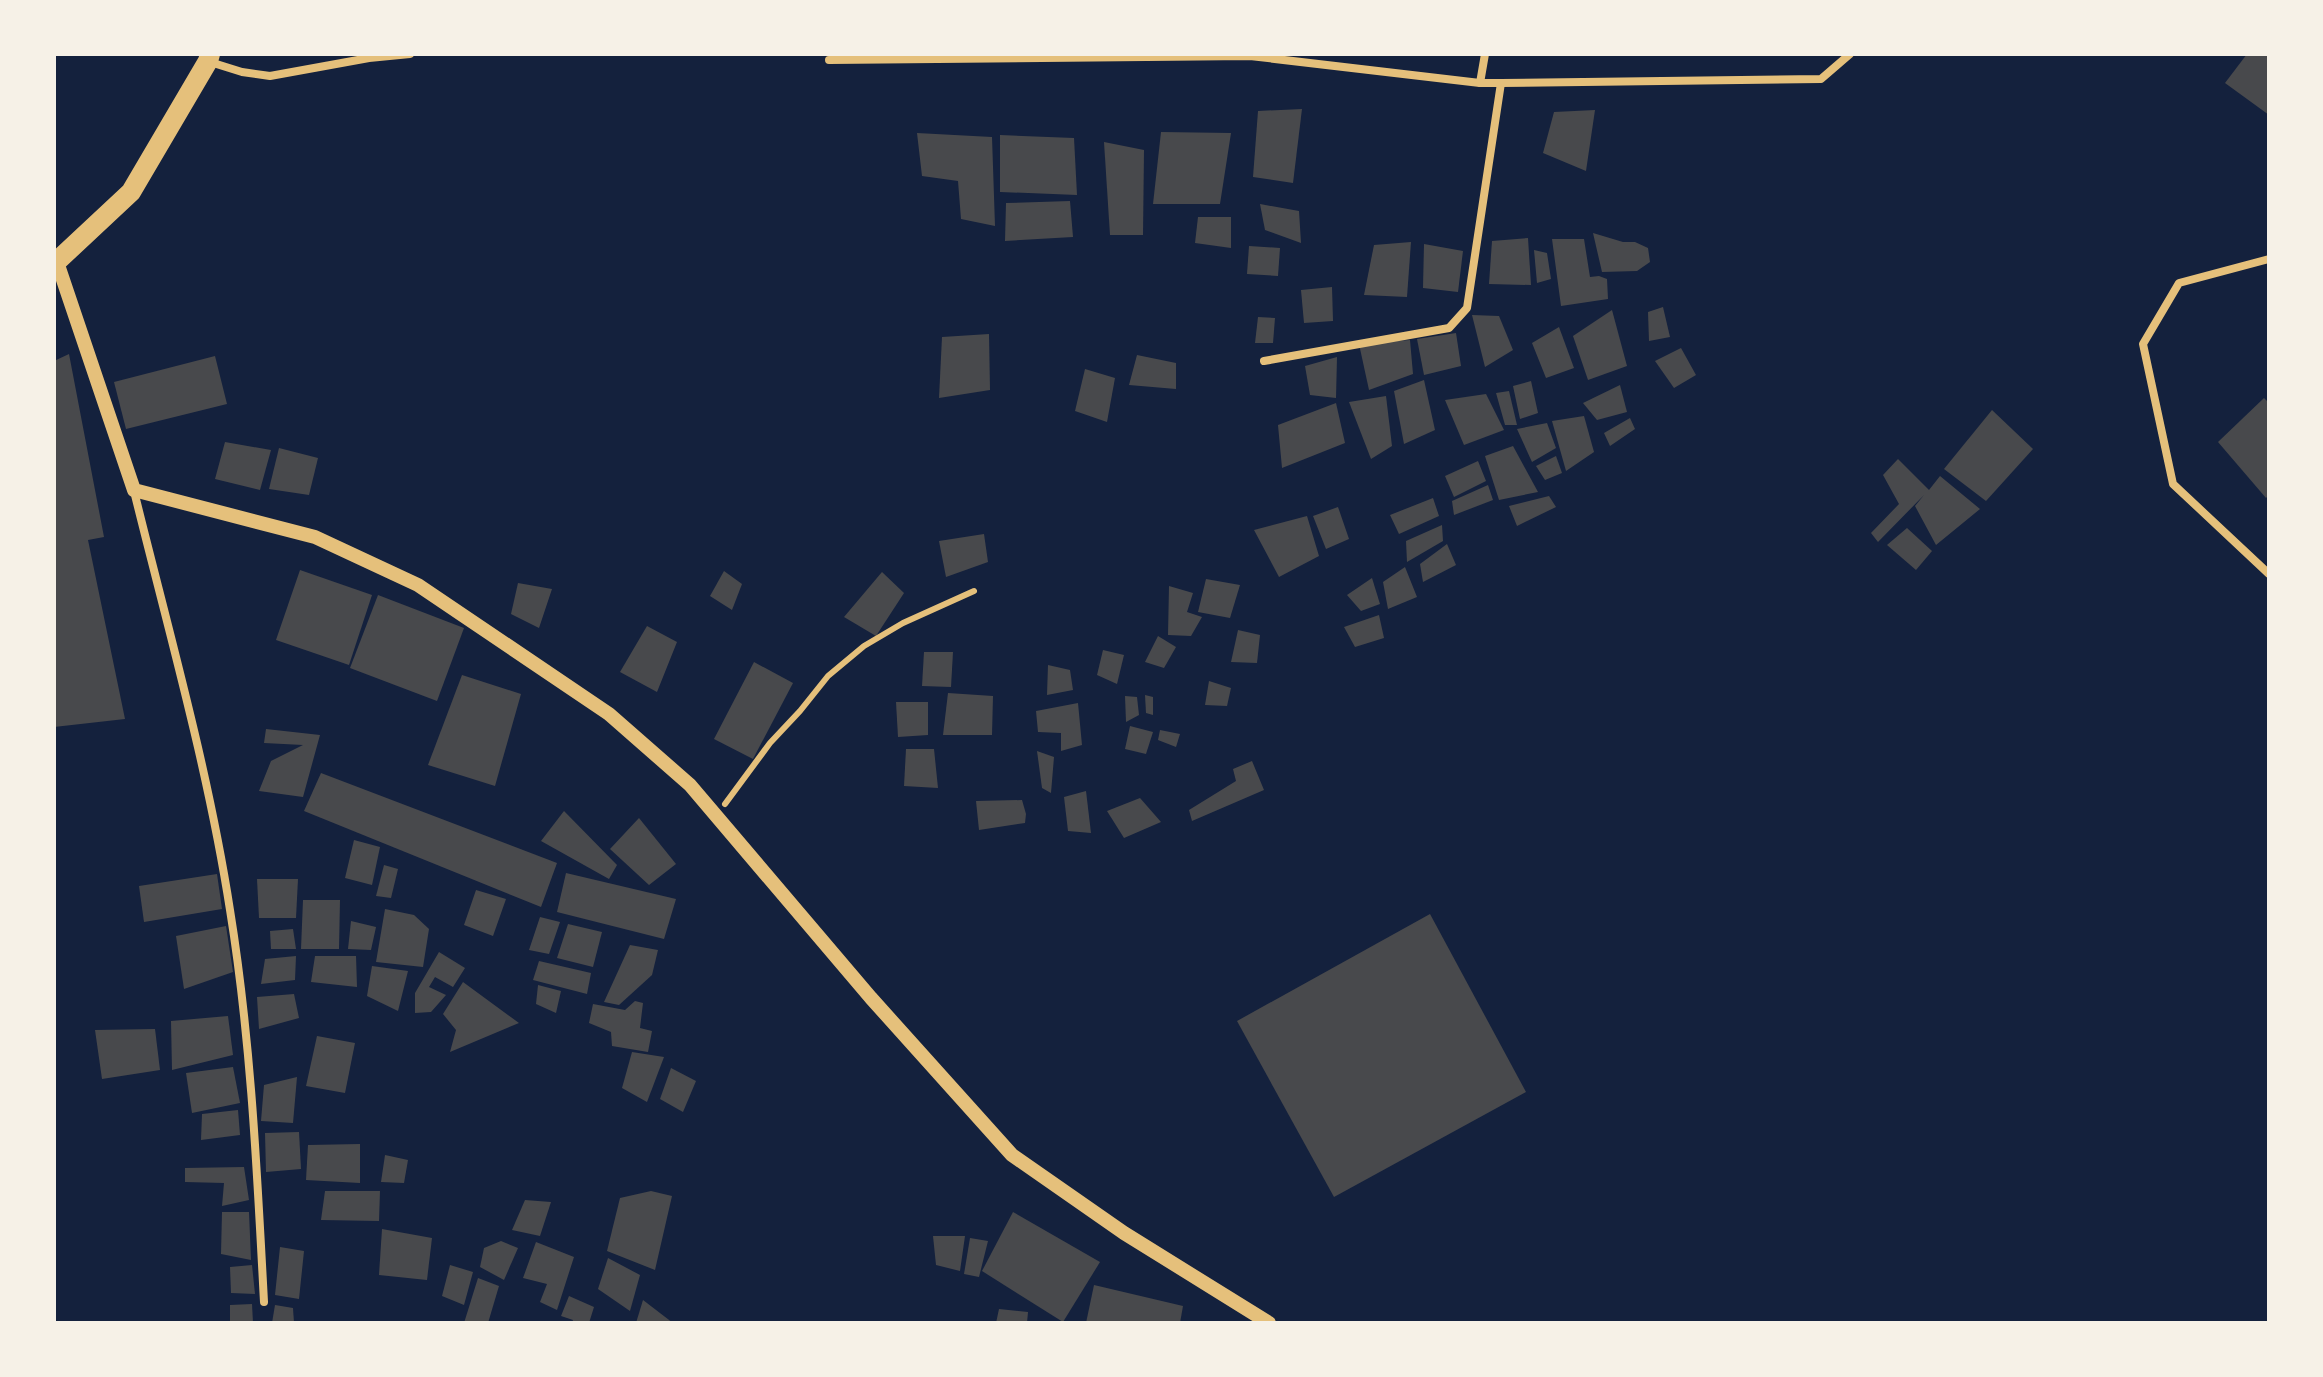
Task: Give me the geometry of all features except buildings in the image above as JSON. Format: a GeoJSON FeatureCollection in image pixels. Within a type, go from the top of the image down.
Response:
{"type":"FeatureCollection","features":[{"type":"Feature","properties":{"kind":"main road"},"geometry":{"type":"LineString","coordinates":[[55,263],[131,192],[209,58]]}},
{"type":"Feature","properties":{"kind":"street"},"geometry":{"type":"LineString","coordinates":[[209,58],[242,72],[270,76],[369,58],[410,54]]}},
{"type":"Feature","properties":{"kind":"street"},"geometry":{"type":"LineString","coordinates":[[1480,83],[1485,54]]}},
{"type":"Feature","properties":{"kind":"street"},"geometry":{"type":"LineString","coordinates":[[829,60],[1073,55],[1250,56],[1501,83],[1821,79],[1850,54]]}},
{"type":"Feature","properties":{"kind":"street"},"geometry":{"type":"LineString","coordinates":[[1264,361],[1449,328],[1467,308],[1501,83]]}},
{"type":"Feature","properties":{"kind":"street"},"geometry":{"type":"LineString","coordinates":[[2269,259],[2179,283],[2143,344],[2173,484],[2269,574]]}},
{"type":"Feature","properties":{"kind":"street"},"geometry":{"type":"LineString","coordinates":[[55,263],[134,490],[194,735],[230,907],[250,1070],[264,1302]]}},
{"type":"Feature","properties":{"kind":"street"},"geometry":{"type":"LineString","coordinates":[[134,490],[315,537],[418,585],[609,714],[690,785],[871,998],[1012,1155],[1124,1233],[1269,1323]]}},
{"type":"Feature","properties":{"kind":"lane"},"geometry":{"type":"LineString","coordinates":[[725,804],[770,743],[828,676],[864,646],[903,623],[974,591]]}}]}
